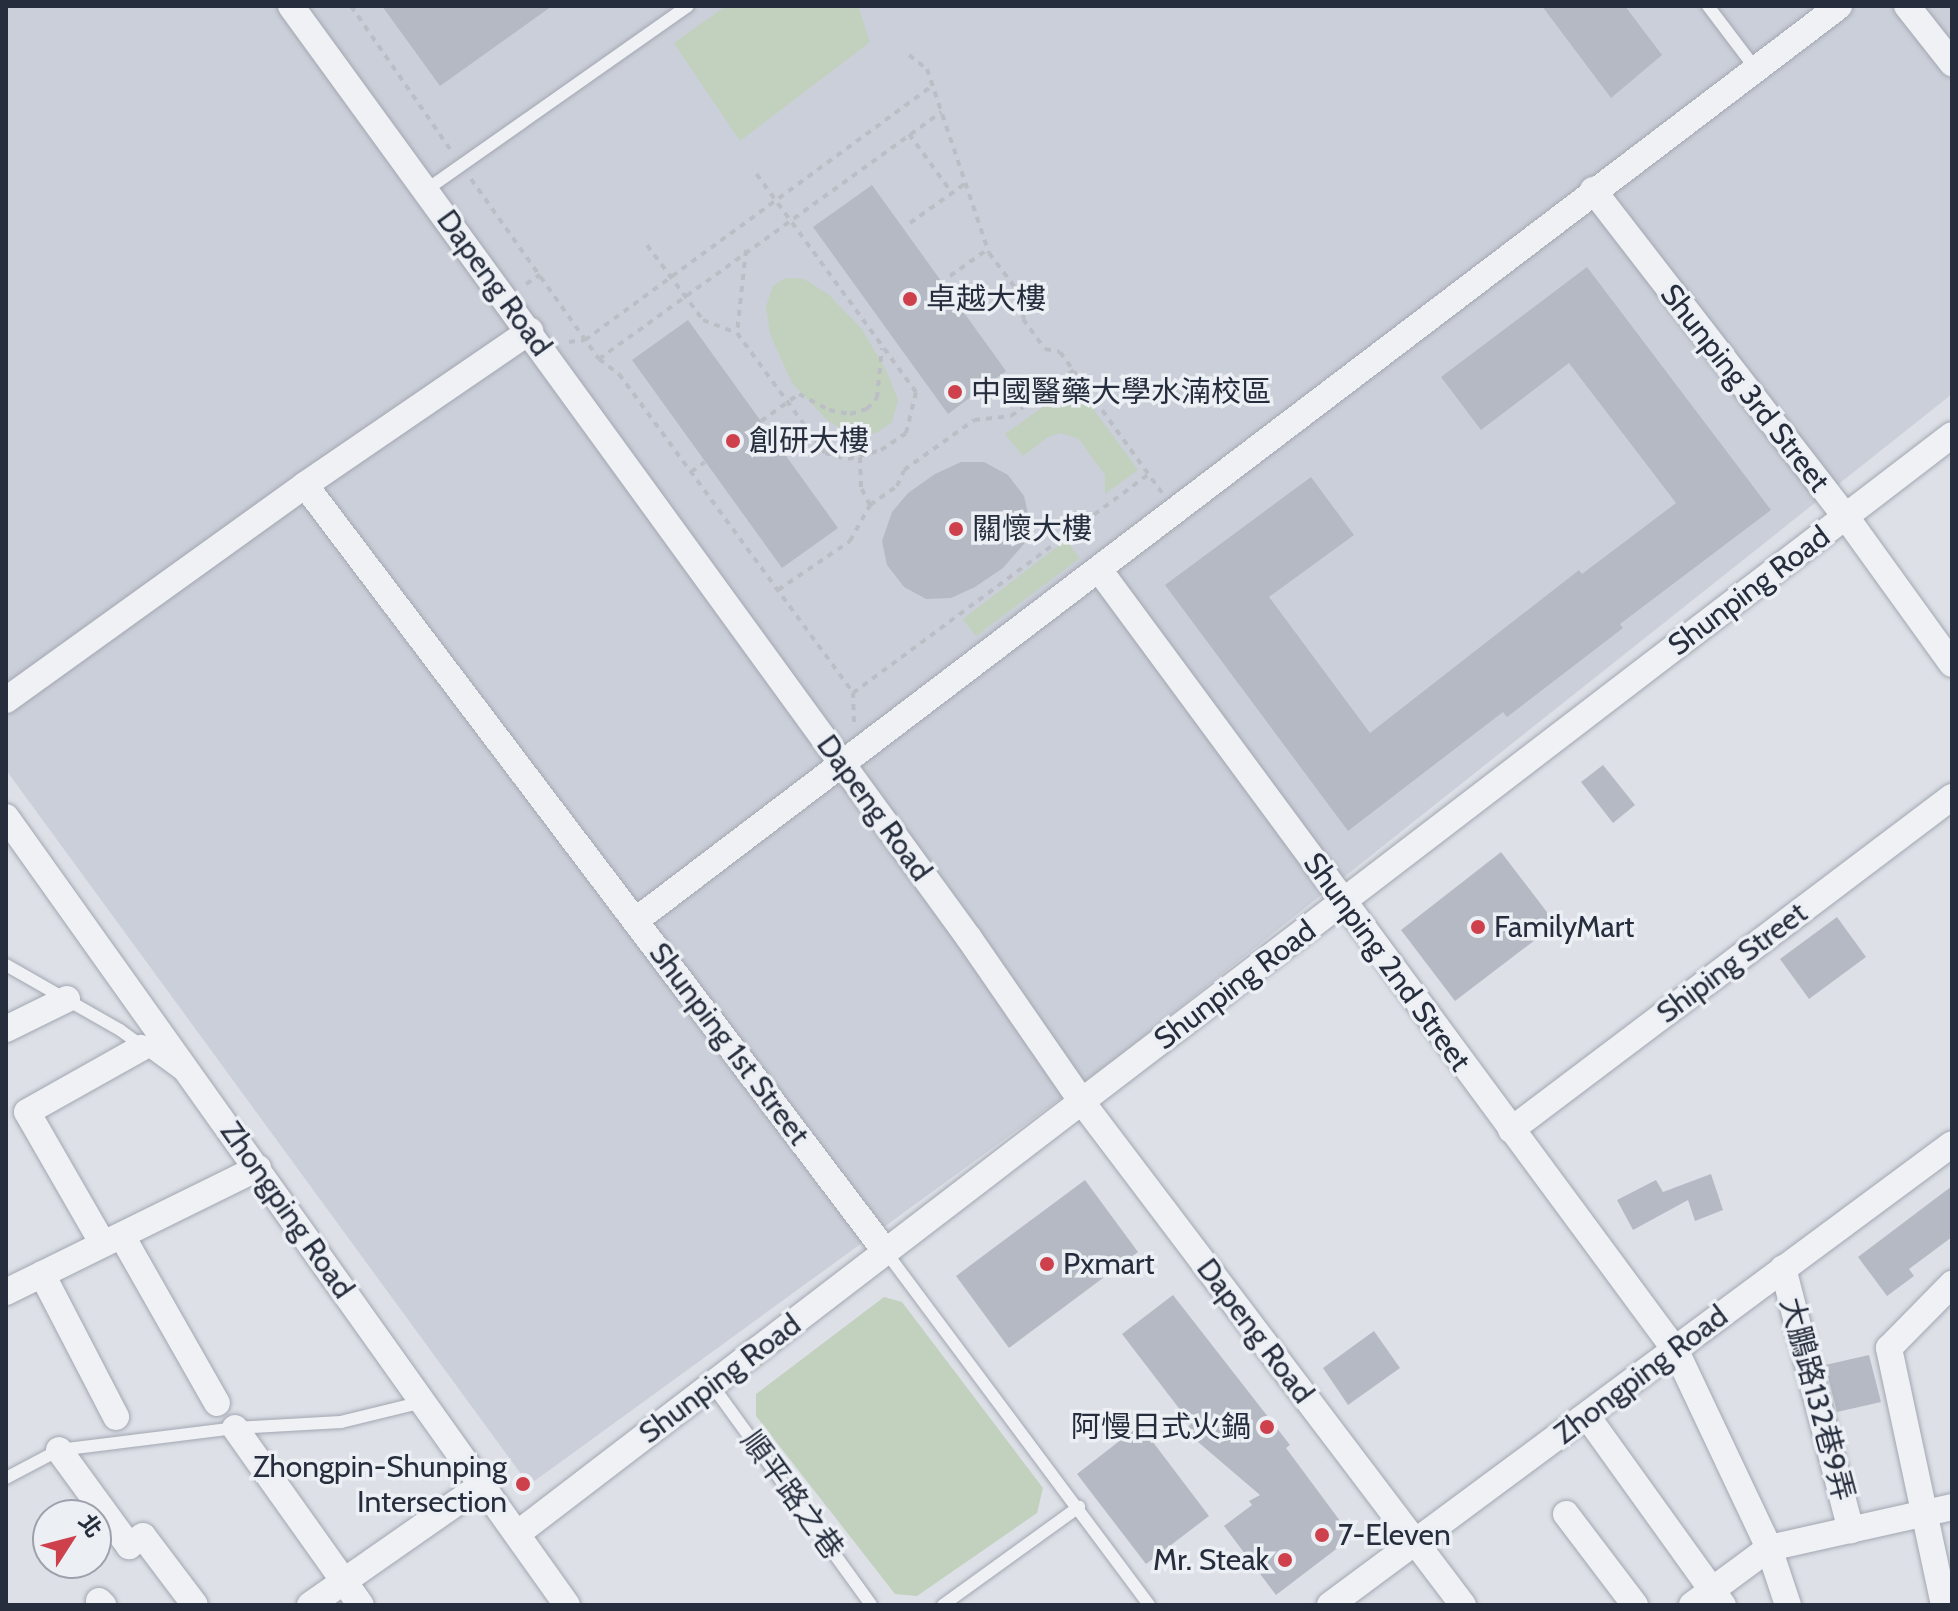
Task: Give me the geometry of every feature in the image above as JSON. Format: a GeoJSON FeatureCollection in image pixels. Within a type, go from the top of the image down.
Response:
{"type":"FeatureCollection","features":[{"type":"Feature","properties":{"kind":"street","name":"Dapeng Road"},"geometry":{"type":"LineString","coordinates":[[291,6],[530,331],[1082,1102],[1463,1605]]}},
{"type":"Feature","properties":{"kind":"street"},"geometry":{"type":"LineString","coordinates":[[635,921],[1100,571],[1593,190],[1839,6]]}},
{"type":"Feature","properties":{"kind":"street"},"geometry":{"type":"LineString","coordinates":[[1907,6],[1952,63]]}},
{"type":"Feature","properties":{"kind":"street","name":"Shunping 3rd Street"},"geometry":{"type":"LineString","coordinates":[[1593,190],[1846,517],[1952,664]]}},
{"type":"Feature","properties":{"kind":"street"},"geometry":{"type":"LineString","coordinates":[[6,700],[305,485],[530,331]]}},
{"type":"Feature","properties":{"kind":"street","name":"Shunping Road"},"geometry":{"type":"LineString","coordinates":[[517,1534],[1952,435]]}},
{"type":"Feature","properties":{"kind":"street","name":"Shunping 1st Street"},"geometry":{"type":"LineString","coordinates":[[305,485],[886,1252]]}},
{"type":"Feature","properties":{"kind":"street","name":"Shunping 2nd Street"},"geometry":{"type":"LineString","coordinates":[[1100,571],[1342,903],[1676,1351],[1769,1548],[1788,1605]]}},
{"type":"Feature","properties":{"kind":"street","name":"Shiping Street"},"geometry":{"type":"LineString","coordinates":[[1511,1130],[1952,797]]}},
{"type":"Feature","properties":{"kind":"street","name":"Zhongping Road"},"geometry":{"type":"LineString","coordinates":[[6,817],[567,1605]]}},
{"type":"Feature","properties":{"kind":"street"},"geometry":{"type":"LineString","coordinates":[[6,1029],[67,999]]}},
{"type":"Feature","properties":{"kind":"street"},"geometry":{"type":"LineString","coordinates":[[141,1048],[27,1112],[217,1403]]}},
{"type":"Feature","properties":{"kind":"street","name":"Zhongping Road"},"geometry":{"type":"LineString","coordinates":[[1330,1605],[1952,1144]]}},
{"type":"Feature","properties":{"kind":"street"},"geometry":{"type":"LineString","coordinates":[[6,1292],[258,1168]]}},
{"type":"Feature","properties":{"kind":"street","name":"大鵬路132巷9弄"},"geometry":{"type":"LineString","coordinates":[[1783,1268],[1851,1530]]}},
{"type":"Feature","properties":{"kind":"street"},"geometry":{"type":"LineString","coordinates":[[42,1274],[116,1417]]}},
{"type":"Feature","properties":{"kind":"street"},"geometry":{"type":"LineString","coordinates":[[1944,1605],[1889,1348],[1952,1284]]}},
{"type":"Feature","properties":{"kind":"street"},"geometry":{"type":"LineString","coordinates":[[1587,1416],[1709,1600],[1769,1548],[1952,1507]]}},
{"type":"Feature","properties":{"kind":"street"},"geometry":{"type":"LineString","coordinates":[[235,1428],[361,1605]]}},
{"type":"Feature","properties":{"kind":"street"},"geometry":{"type":"LineString","coordinates":[[59,1450],[129,1546],[143,1536],[195,1605]]}},
{"type":"Feature","properties":{"kind":"street"},"geometry":{"type":"LineString","coordinates":[[310,1605],[482,1485]]}},
{"type":"Feature","properties":{"kind":"street"},"geometry":{"type":"LineString","coordinates":[[1566,1514],[1635,1605]]}},
{"type":"Feature","properties":{"kind":"lane"},"geometry":{"type":"LineString","coordinates":[[426,190],[688,6]]}},
{"type":"Feature","properties":{"kind":"lane"},"geometry":{"type":"LineString","coordinates":[[1708,6],[1755,68]]}},
{"type":"Feature","properties":{"kind":"lane"},"geometry":{"type":"LineString","coordinates":[[6,965],[120,1030],[203,1091]]}},
{"type":"Feature","properties":{"kind":"lane","name":"Shunping 1st Street"},"geometry":{"type":"LineString","coordinates":[[886,1252],[1079,1507],[1149,1605]]}},
{"type":"Feature","properties":{"kind":"lane","name":"順平路之巷"},"geometry":{"type":"LineString","coordinates":[[712,1385],[871,1605]]}},
{"type":"Feature","properties":{"kind":"lane"},"geometry":{"type":"LineString","coordinates":[[6,1478],[59,1450],[235,1428],[341,1422],[423,1402]]}},
{"type":"Feature","properties":{"kind":"lane"},"geometry":{"type":"LineString","coordinates":[[943,1605],[1079,1507]]}},
{"type":"Feature","properties":{"kind":"path"},"geometry":{"type":"LineString","coordinates":[[351,6],[585,340],[599,359],[619,374],[853,693],[854,722]]}},
{"type":"Feature","properties":{"kind":"path"},"geometry":{"type":"LineString","coordinates":[[909,55],[927,69],[988,249],[1026,302],[1023,319],[1045,349],[1060,352],[1165,497]]}},
{"type":"Feature","properties":{"kind":"path"},"geometry":{"type":"LineString","coordinates":[[569,342],[585,340],[933,85]]}},
{"type":"Feature","properties":{"kind":"path"},"geometry":{"type":"LineString","coordinates":[[599,359],[941,112]]}},
{"type":"Feature","properties":{"kind":"path"},"geometry":{"type":"LineString","coordinates":[[909,134],[952,193]]}},
{"type":"Feature","properties":{"kind":"path"},"geometry":{"type":"LineString","coordinates":[[647,245],[703,320],[737,333],[825,453],[848,459],[881,450],[906,433],[916,392],[753,169]]}},
{"type":"Feature","properties":{"kind":"path"},"geometry":{"type":"LineString","coordinates":[[910,223],[966,183]]}},
{"type":"Feature","properties":{"kind":"path"},"geometry":{"type":"LineString","coordinates":[[950,276],[988,249]]}},
{"type":"Feature","properties":{"kind":"path"},"geometry":{"type":"LineString","coordinates":[[737,333],[746,250]]}},
{"type":"Feature","properties":{"kind":"path"},"geometry":{"type":"LineString","coordinates":[[526,284],[540,275]]}},
{"type":"Feature","properties":{"kind":"path"},"geometry":{"type":"LineString","coordinates":[[761,421],[799,394],[829,410],[850,414],[867,409],[877,398],[882,347]]}},
{"type":"Feature","properties":{"kind":"path"},"geometry":{"type":"LineString","coordinates":[[778,590],[850,541],[870,505],[897,486],[904,470],[974,420],[1011,416],[1074,370]]}},
{"type":"Feature","properties":{"kind":"path"},"geometry":{"type":"LineString","coordinates":[[860,455],[861,487],[870,505]]}},
{"type":"Feature","properties":{"kind":"path"},"geometry":{"type":"LineString","coordinates":[[691,472],[705,462]]}},
{"type":"Feature","properties":{"kind":"path"},"geometry":{"type":"LineString","coordinates":[[853,693],[1149,474]]}},
{"type":"Feature","properties":{"kind":"shaded area"},"geometry":{"type":"Polygon","coordinates":[[[6,6],[1952,6],[1952,394],[1115,1059],[529,1485],[6,770],[6,6]]]}},
{"type":"Feature","properties":{"kind":"green space"},"geometry":{"type":"Polygon","coordinates":[[[726,6],[858,6],[870,42],[740,141],[674,43],[726,6]]]}},
{"type":"Feature","properties":{"kind":"green space"},"geometry":{"type":"Polygon","coordinates":[[[785,278],[804,279],[828,294],[861,328],[886,370],[898,400],[892,422],[876,433],[852,436],[826,419],[792,383],[770,334],[766,306],[773,286],[785,278]]]}},
{"type":"Feature","properties":{"kind":"green space"},"geometry":{"type":"Polygon","coordinates":[[[1075,384],[1138,470],[1105,494],[1105,475],[1079,439],[1061,433],[1048,437],[1023,456],[1005,434],[1075,384]]]}},
{"type":"Feature","properties":{"kind":"green space"},"geometry":{"type":"Polygon","coordinates":[[[1066,540],[1080,558],[976,636],[963,619],[1066,540]]]}},
{"type":"Feature","properties":{"kind":"green space"},"geometry":{"type":"Polygon","coordinates":[[[884,1297],[902,1302],[1043,1488],[1037,1513],[917,1596],[895,1594],[756,1416],[756,1394],[884,1297]]]}},
{"type":"Feature","properties":{"kind":"building"},"geometry":{"type":"Polygon","coordinates":[[[382,6],[552,6],[440,86],[382,6]]]}},
{"type":"Feature","properties":{"kind":"building"},"geometry":{"type":"Polygon","coordinates":[[[1542,6],[1625,6],[1662,55],[1611,98],[1542,6]]]}},
{"type":"Feature","properties":{"kind":"building","name":"卓越大樓"},"geometry":{"type":"Polygon","coordinates":[[[872,185],[1006,371],[948,414],[813,227],[872,185]]]}},
{"type":"Feature","properties":{"kind":"building"},"geometry":{"type":"Polygon","coordinates":[[[1587,267],[1771,510],[1620,624],[1623,628],[1507,717],[1503,712],[1348,831],[1165,585],[1311,477],[1354,535],[1269,597],[1370,733],[1579,570],[1582,574],[1676,503],[1569,363],[1481,430],[1441,377],[1587,267]]]}},
{"type":"Feature","properties":{"kind":"building","name":"創研大樓"},"geometry":{"type":"Polygon","coordinates":[[[688,320],[838,528],[782,568],[632,360],[688,320]]]}},
{"type":"Feature","properties":{"kind":"building","name":"關懷大樓"},"geometry":{"type":"Polygon","coordinates":[[[961,462],[984,462],[1008,475],[1024,496],[1029,518],[1024,544],[1003,568],[975,587],[951,598],[926,599],[904,587],[887,565],[882,541],[892,512],[908,493],[935,474],[961,462]]]}},
{"type":"Feature","properties":{"kind":"building"},"geometry":{"type":"Polygon","coordinates":[[[1603,765],[1635,805],[1613,823],[1581,782],[1603,765]]]}},
{"type":"Feature","properties":{"kind":"building","name":"FamilyMart"},"geometry":{"type":"Polygon","coordinates":[[[1501,852],[1556,924],[1455,1001],[1401,930],[1501,852]]]}},
{"type":"Feature","properties":{"kind":"building"},"geometry":{"type":"Polygon","coordinates":[[[1837,917],[1866,957],[1809,999],[1780,959],[1837,917]]]}},
{"type":"Feature","properties":{"kind":"building"},"geometry":{"type":"Polygon","coordinates":[[[1711,1174],[1723,1210],[1695,1221],[1688,1200],[1633,1230],[1617,1200],[1656,1180],[1663,1192],[1711,1174]]]}},
{"type":"Feature","properties":{"kind":"building","name":"Pxmart"},"geometry":{"type":"Polygon","coordinates":[[[1085,1180],[1138,1252],[1009,1348],[956,1276],[1085,1180]]]}},
{"type":"Feature","properties":{"kind":"building"},"geometry":{"type":"Polygon","coordinates":[[[1952,1186],[1952,1237],[1909,1269],[1914,1276],[1887,1296],[1858,1257],[1952,1186]]]}},
{"type":"Feature","properties":{"kind":"building"},"geometry":{"type":"Polygon","coordinates":[[[1173,1295],[1290,1445],[1286,1448],[1352,1537],[1276,1595],[1224,1526],[1252,1505],[1249,1501],[1260,1495],[1184,1430],[1191,1424],[1122,1334],[1173,1295]]]}},
{"type":"Feature","properties":{"kind":"building"},"geometry":{"type":"Polygon","coordinates":[[[1374,1331],[1400,1368],[1348,1405],[1323,1368],[1374,1331]]]}},
{"type":"Feature","properties":{"kind":"building"},"geometry":{"type":"Polygon","coordinates":[[[1869,1355],[1881,1402],[1837,1412],[1825,1365],[1869,1355]]]}},
{"type":"Feature","properties":{"kind":"building"},"geometry":{"type":"Polygon","coordinates":[[[1140,1425],[1209,1516],[1146,1564],[1077,1474],[1140,1425]]]}},
{"type":"Feature","properties":{"kind":"place","name":"卓越大樓"},"geometry":{"type":"Point","coordinates":[910,299]}},
{"type":"Feature","properties":{"kind":"place","name":"中國醫藥大學水湳校區"},"geometry":{"type":"Point","coordinates":[955,392]}},
{"type":"Feature","properties":{"kind":"place","name":"創研大樓"},"geometry":{"type":"Point","coordinates":[733,441]}},
{"type":"Feature","properties":{"kind":"place","name":"關懷大樓"},"geometry":{"type":"Point","coordinates":[956,529]}},
{"type":"Feature","properties":{"kind":"place","name":"FamilyMart"},"geometry":{"type":"Point","coordinates":[1478,927]}},
{"type":"Feature","properties":{"kind":"place","name":"Pxmart"},"geometry":{"type":"Point","coordinates":[1047,1264]}},
{"type":"Feature","properties":{"kind":"place","name":"阿慢日式火鍋"},"geometry":{"type":"Point","coordinates":[1267,1427]}},
{"type":"Feature","properties":{"kind":"place","name":"Zhongpin-Shunping Intersection"},"geometry":{"type":"Point","coordinates":[523,1484]}},
{"type":"Feature","properties":{"kind":"place","name":"7-Eleven"},"geometry":{"type":"Point","coordinates":[1322,1535]}},
{"type":"Feature","properties":{"kind":"place","name":"Mr. Steak"},"geometry":{"type":"Point","coordinates":[1285,1560]}}]}
